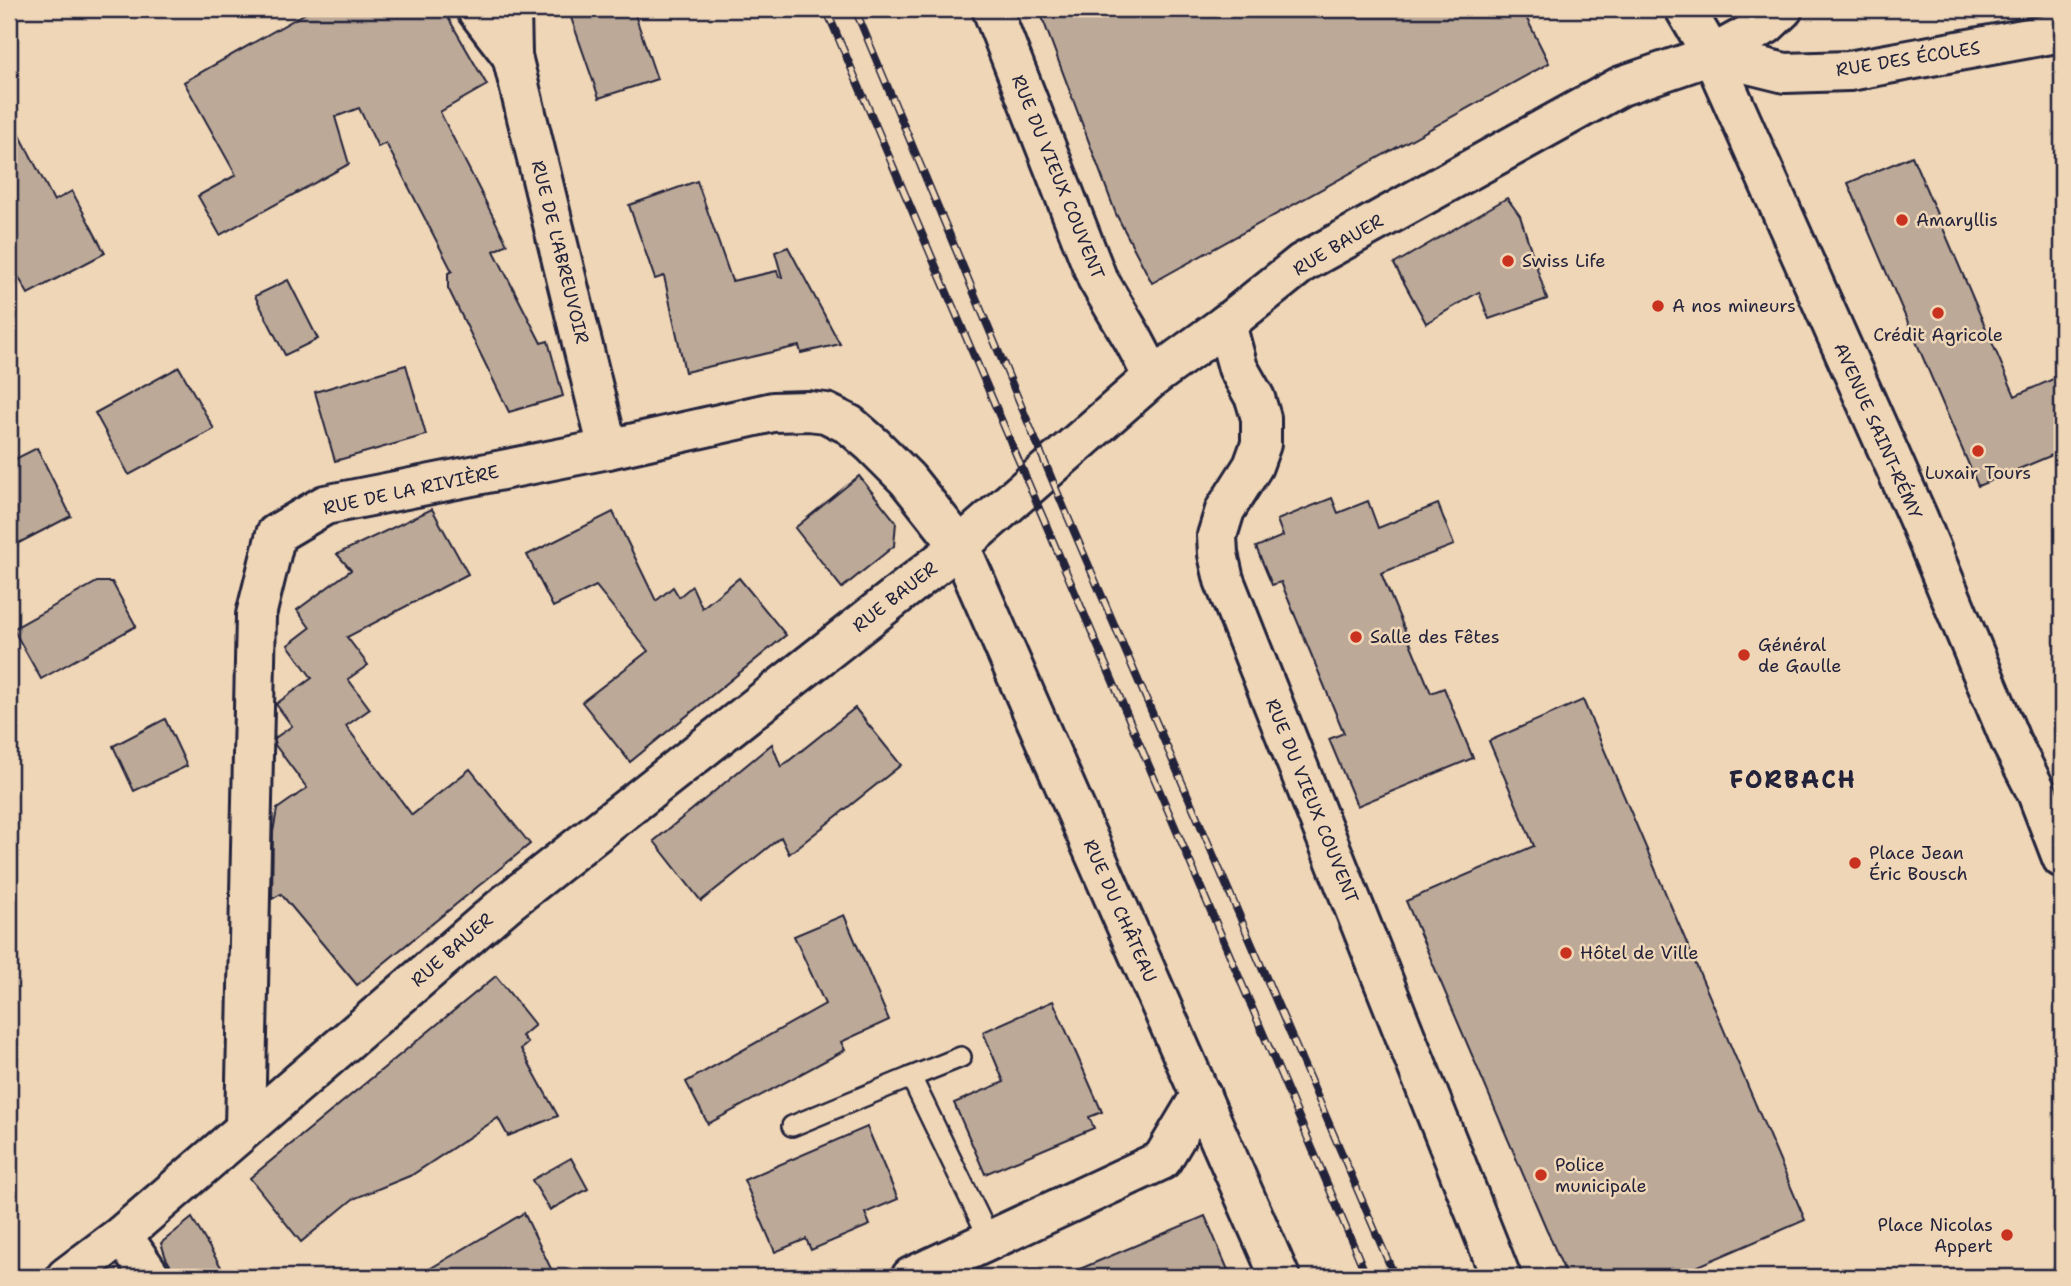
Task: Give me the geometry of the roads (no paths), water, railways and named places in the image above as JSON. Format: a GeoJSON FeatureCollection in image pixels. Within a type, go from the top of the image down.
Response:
{"type":"FeatureCollection","features":[{"type":"Feature","properties":{"kind":"street","name":"RUE DE L'ABREUVOIR"},"geometry":{"type":"LineString","coordinates":[[476,9],[512,56]]}},
{"type":"Feature","properties":{"kind":"street","name":"RUE DE L'ABREUVOIR"},"geometry":{"type":"LineString","coordinates":[[511,9],[512,56],[608,449]]}},
{"type":"Feature","properties":{"kind":"street","name":"RUE DU VIEUX COUVENT"},"geometry":{"type":"LineString","coordinates":[[992,9],[1097,278],[1153,377]]}},
{"type":"Feature","properties":{"kind":"street","name":"AVENUE SAINT-RÉMY"},"geometry":{"type":"LineString","coordinates":[[1685,9],[1712,55],[1918,518],[2011,742],[2037,793],[2062,858]]}},
{"type":"Feature","properties":{"kind":"street","name":"RUE BAUER"},"geometry":{"type":"LineString","coordinates":[[66,1277],[122,1234],[507,903],[960,546],[1153,377],[1226,324],[1302,263],[1621,86],[1712,55],[1766,25],[1783,9]]}},
{"type":"Feature","properties":{"kind":"street","name":"RUE DES ÉCOLES"},"geometry":{"type":"LineString","coordinates":[[1712,55],[1785,73],[1849,71],[2062,32]]}},
{"type":"Feature","properties":{"kind":"street","name":"RUE DU VIEUX COUVENT"},"geometry":{"type":"LineString","coordinates":[[1226,324],[1238,368],[1255,398],[1261,418],[1261,444],[1253,466],[1226,510],[1217,536],[1224,580],[1501,1277]]}},
{"type":"Feature","properties":{"kind":"street","name":"RUE DE LA RIVIÈRE"},"geometry":{"type":"LineString","coordinates":[[245,1128],[257,615],[276,534],[325,505],[608,449],[773,412],[807,411],[827,414],[850,425],[873,444],[907,479],[960,546]]}},
{"type":"Feature","properties":{"kind":"street","name":"RUE DU CHÂTEAU"},"geometry":{"type":"LineString","coordinates":[[960,546],[1280,1277]]}},
{"type":"Feature","properties":{"kind":"street"},"geometry":{"type":"LineString","coordinates":[[911,1277],[1162,1160],[1201,1095]]}},
{"type":"Feature","properties":{"kind":"street"},"geometry":{"type":"LineString","coordinates":[[122,1234],[150,1277]]}},
{"type":"Feature","properties":{"kind":"lane"},"geometry":{"type":"LineString","coordinates":[[792,1126],[961,1057]]}},
{"type":"Feature","properties":{"kind":"lane"},"geometry":{"type":"LineString","coordinates":[[911,1077],[990,1240]]}},
{"type":"Feature","properties":{"kind":"railway"},"geometry":{"type":"LineString","coordinates":[[826,9],[1367,1277]]}},
{"type":"Feature","properties":{"kind":"railway"},"geometry":{"type":"LineString","coordinates":[[855,9],[1064,508],[1395,1277]]}},
{"type":"Feature","properties":{"kind":"place","name":"Amaryllis"},"geometry":{"type":"Point","coordinates":[1902,220]}},
{"type":"Feature","properties":{"kind":"place","name":"Swiss Life"},"geometry":{"type":"Point","coordinates":[1508,261]}},
{"type":"Feature","properties":{"kind":"place","name":"A nos mineurs"},"geometry":{"type":"Point","coordinates":[1658,306]}},
{"type":"Feature","properties":{"kind":"place","name":"Crédit Agricole"},"geometry":{"type":"Point","coordinates":[1938,313]}},
{"type":"Feature","properties":{"kind":"place","name":"Luxair Tours"},"geometry":{"type":"Point","coordinates":[1978,451]}},
{"type":"Feature","properties":{"kind":"place","name":"Salle des Fêtes"},"geometry":{"type":"Point","coordinates":[1356,637]}},
{"type":"Feature","properties":{"kind":"place","name":"Général de Gaulle"},"geometry":{"type":"Point","coordinates":[1744,655]}},
{"type":"Feature","properties":{"kind":"place","name":"Place Jean Éric Bousch"},"geometry":{"type":"Point","coordinates":[1855,863]}},
{"type":"Feature","properties":{"kind":"place","name":"Hôtel de Ville"},"geometry":{"type":"Point","coordinates":[1566,953]}},
{"type":"Feature","properties":{"kind":"place","name":"Police municipale"},"geometry":{"type":"Point","coordinates":[1541,1175]}},
{"type":"Feature","properties":{"kind":"place","name":"Place Nicolas Appert"},"geometry":{"type":"Point","coordinates":[2007,1235]}},
{"type":"Feature","properties":{"kind":"district","name":"FORBACH"},"geometry":{"type":"Point","coordinates":[1793,780]}}]}
